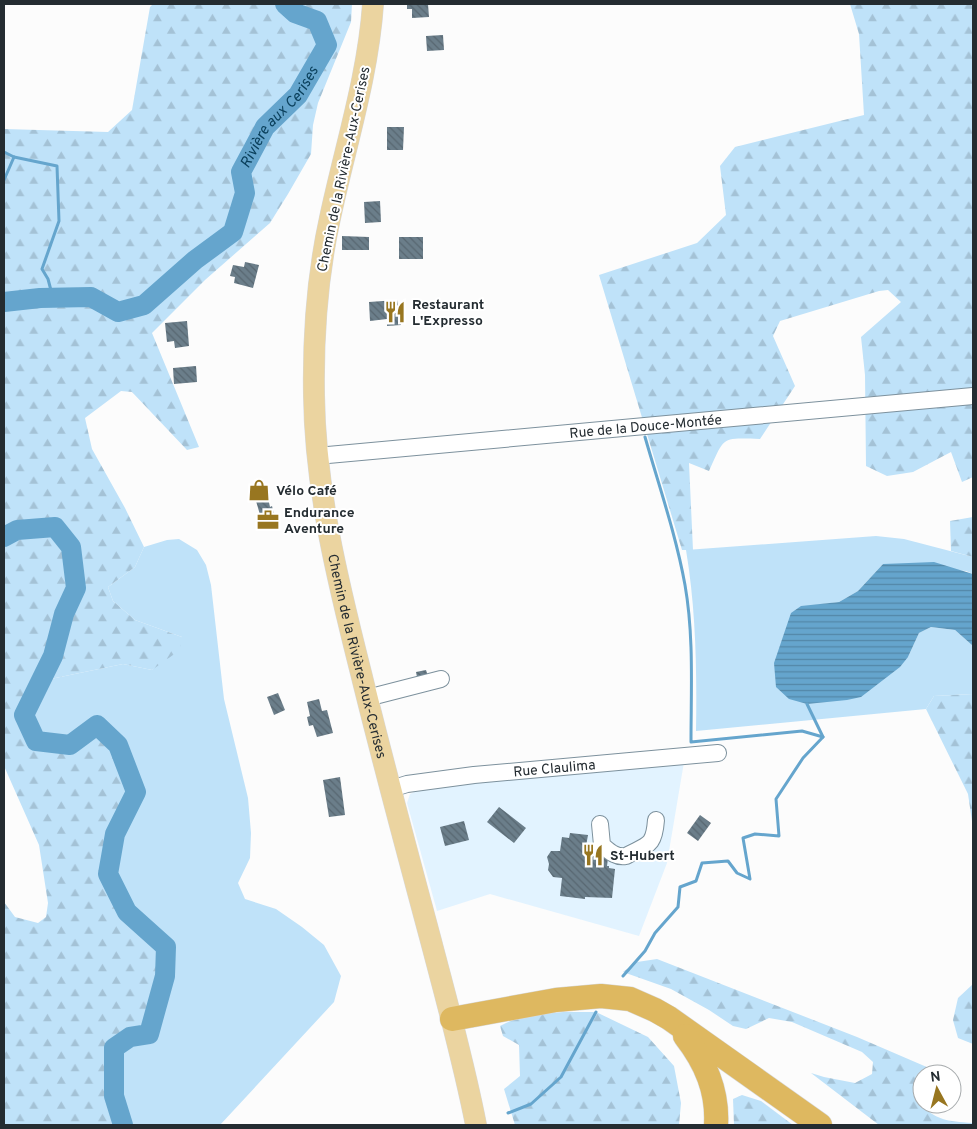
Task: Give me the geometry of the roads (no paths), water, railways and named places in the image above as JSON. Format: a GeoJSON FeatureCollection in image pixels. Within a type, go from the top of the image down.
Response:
{"type":"FeatureCollection","features":[{"type":"Feature","properties":{"kind":"highway"},"geometry":{"type":"LineString","coordinates":[[452,1019],[556,1000],[601,996],[630,999],[669,1018],[820,1125]]}},
{"type":"Feature","properties":{"kind":"highway"},"geometry":{"type":"LineString","coordinates":[[669,1018],[691,1044],[708,1073],[715,1098],[716,1125]]}},
{"type":"Feature","properties":{"kind":"main road","name":"Chemin de la Rivière-Aux-Cerises"},"geometry":{"type":"LineString","coordinates":[[374,4],[364,72],[330,216],[319,285],[314,325],[317,456],[344,608],[390,789],[452,1019],[476,1125]]}},
{"type":"Feature","properties":{"kind":"street","name":"Rue de la Douce-Montée"},"geometry":{"type":"LineString","coordinates":[[317,456],[973,396]]}},
{"type":"Feature","properties":{"kind":"street"},"geometry":{"type":"LineString","coordinates":[[367,698],[441,679]]}},
{"type":"Feature","properties":{"kind":"street","name":"Rue Claulima"},"geometry":{"type":"LineString","coordinates":[[390,789],[407,784],[474,775],[718,753]]}},
{"type":"Feature","properties":{"kind":"street"},"geometry":{"type":"LineString","coordinates":[[600,824],[602,845],[613,854],[621,857],[652,841],[655,835],[656,820]]}},
{"type":"Feature","properties":{"kind":"water"},"geometry":{"type":"Polygon","coordinates":[[[934,562],[973,574],[973,646],[955,630],[931,627],[919,633],[908,657],[900,667],[861,697],[847,700],[807,704],[789,699],[776,687],[774,663],[791,613],[801,606],[839,602],[858,591],[883,564],[934,562]]]}},
{"type":"Feature","properties":{"kind":"waterway","name":"Rivière aux Cerises"},"geometry":{"type":"LineString","coordinates":[[4,302],[40,298],[91,297],[118,312],[144,305],[195,260],[233,232],[245,193],[241,172],[265,127],[298,95],[327,45],[317,21],[295,13],[285,4]]}},
{"type":"Feature","properties":{"kind":"waterway"},"geometry":{"type":"LineString","coordinates":[[4,152],[14,157],[57,166],[59,221],[42,269],[48,279],[53,298]]}},
{"type":"Feature","properties":{"kind":"waterway"},"geometry":{"type":"LineString","coordinates":[[4,180],[14,157]]}},
{"type":"Feature","properties":{"kind":"waterway"},"geometry":{"type":"LineString","coordinates":[[645,437],[672,529],[688,604],[691,643],[691,742],[802,731],[823,737]]}},
{"type":"Feature","properties":{"kind":"waterway","name":"Rivière aux Cerises"},"geometry":{"type":"LineString","coordinates":[[4,537],[17,530],[55,527],[71,547],[76,588],[64,614],[53,656],[24,715],[36,741],[70,745],[97,725],[118,745],[136,792],[115,834],[108,874],[127,912],[166,947],[165,976],[149,1034],[130,1037],[114,1048],[114,1096],[123,1125]]}},
{"type":"Feature","properties":{"kind":"waterway"},"geometry":{"type":"LineString","coordinates":[[623,976],[645,951],[655,933],[678,907],[680,887],[696,881],[702,863],[728,861],[737,873],[750,879],[743,838],[755,834],[779,836],[776,799],[803,758],[823,737],[807,704]]}},
{"type":"Feature","properties":{"kind":"waterway"},"geometry":{"type":"LineString","coordinates":[[508,1113],[531,1104],[561,1077],[596,1012]]}},
{"type":"Feature","properties":{"kind":"place","name":"Restaurant L'Expresso"},"geometry":{"type":"Point","coordinates":[395,312]}},
{"type":"Feature","properties":{"kind":"place","name":"Vélo Café"},"geometry":{"type":"Point","coordinates":[259,490]}},
{"type":"Feature","properties":{"kind":"place","name":"Endurance Aventure"},"geometry":{"type":"Point","coordinates":[268,520]}},
{"type":"Feature","properties":{"kind":"place","name":"St-Hubert"},"geometry":{"type":"Point","coordinates":[593,855]}}]}
